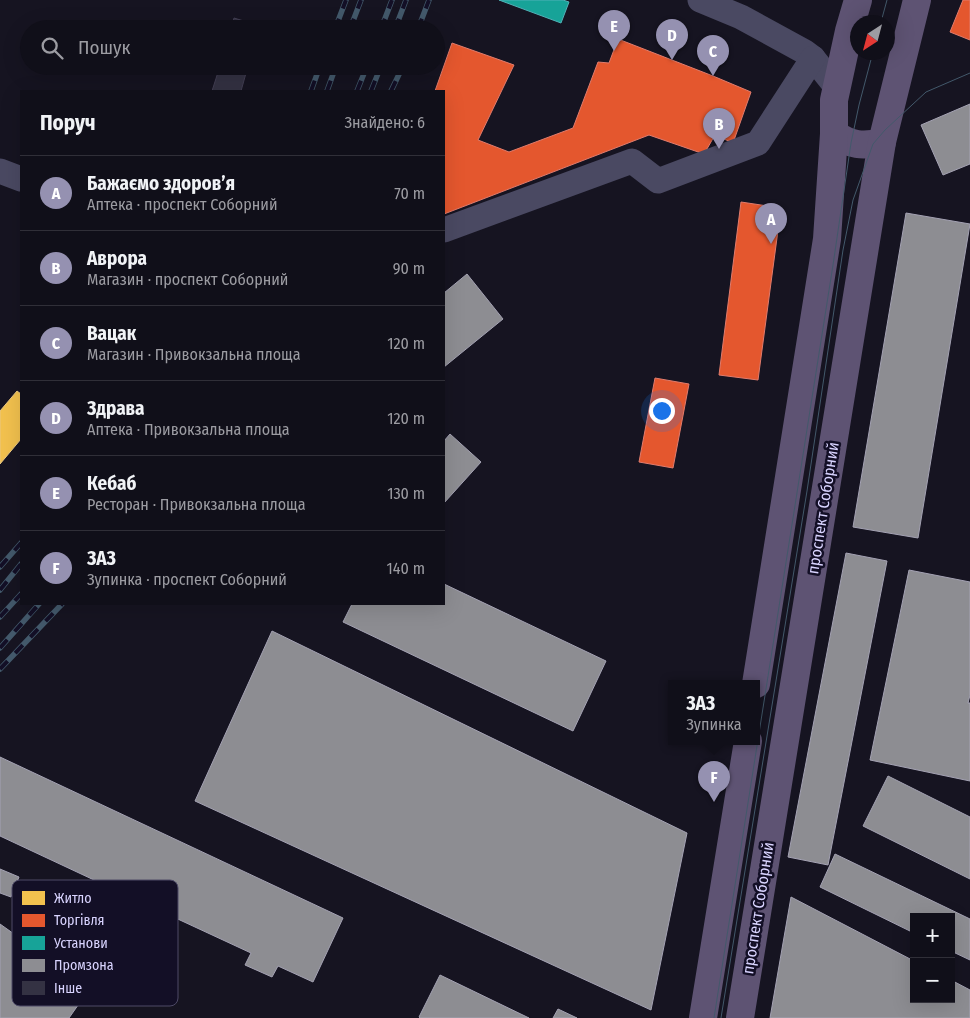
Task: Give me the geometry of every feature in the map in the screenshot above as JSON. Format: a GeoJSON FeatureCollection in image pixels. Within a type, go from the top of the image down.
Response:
{"type":"FeatureCollection","features":[{"type":"Feature","properties":{"kind":"main road"},"geometry":{"type":"LineString","coordinates":[[757,680],[827,239],[834,134],[834,100],[849,31],[858,0]]}},
{"type":"Feature","properties":{"kind":"main road","name":"проспект Соборний"},"geometry":{"type":"LineString","coordinates":[[740,1018],[882,142],[917,0]]}},
{"type":"Feature","properties":{"kind":"main road"},"geometry":{"type":"LineString","coordinates":[[834,134],[843,140],[860,145],[882,142]]}},
{"type":"Feature","properties":{"kind":"main road"},"geometry":{"type":"LineString","coordinates":[[703,1018],[747,745]]}},
{"type":"Feature","properties":{"kind":"street"},"geometry":{"type":"LineString","coordinates":[[700,0],[741,17],[805,52],[813,58],[837,88]]}},
{"type":"Feature","properties":{"kind":"street"},"geometry":{"type":"LineString","coordinates":[[445,230],[632,161],[658,181],[758,143],[813,58]]}},
{"type":"Feature","properties":{"kind":"street"},"geometry":{"type":"LineString","coordinates":[[0,171],[20,179]]}},
{"type":"Feature","properties":{"kind":"building: Житло"},"geometry":{"type":"Polygon","coordinates":[[[17,391],[20,393],[20,440],[0,464],[0,411],[17,391]]]}},
{"type":"Feature","properties":{"kind":"building: Торгівля"},"geometry":{"type":"Polygon","coordinates":[[[963,0],[970,0],[970,40],[950,32],[963,0]]]}},
{"type":"Feature","properties":{"kind":"building: Торгівля"},"geometry":{"type":"Polygon","coordinates":[[[618,39],[751,92],[733,143],[715,135],[704,154],[649,135],[445,214],[445,90],[435,90],[441,75],[445,75],[445,63],[452,43],[514,65],[478,140],[509,152],[573,128],[598,62],[609,63],[618,39]]]}},
{"type":"Feature","properties":{"kind":"building: Торгівля"},"geometry":{"type":"Polygon","coordinates":[[[741,202],[781,208],[758,380],[719,375],[741,202]]]}},
{"type":"Feature","properties":{"kind":"building: Торгівля"},"geometry":{"type":"Polygon","coordinates":[[[655,378],[689,384],[673,468],[639,462],[655,378]]]}},
{"type":"Feature","properties":{"kind":"building: Установи"},"geometry":{"type":"Polygon","coordinates":[[[499,0],[563,0],[569,2],[561,23],[499,0]]]}},
{"type":"Feature","properties":{"kind":"building: Промзона"},"geometry":{"type":"Polygon","coordinates":[[[970,104],[970,164],[943,175],[921,125],[970,104]]]}},
{"type":"Feature","properties":{"kind":"building: Промзона"},"geometry":{"type":"Polygon","coordinates":[[[906,213],[970,224],[918,538],[853,527],[906,213]]]}},
{"type":"Feature","properties":{"kind":"building: Промзона"},"geometry":{"type":"Polygon","coordinates":[[[467,274],[503,319],[445,366],[445,292],[467,274]]]}},
{"type":"Feature","properties":{"kind":"building: Промзона"},"geometry":{"type":"Polygon","coordinates":[[[450,434],[481,462],[445,502],[445,440],[450,434]]]}},
{"type":"Feature","properties":{"kind":"building: Промзона"},"geometry":{"type":"Polygon","coordinates":[[[846,553],[887,561],[828,865],[788,857],[846,553]]]}},
{"type":"Feature","properties":{"kind":"building: Промзона"},"geometry":{"type":"Polygon","coordinates":[[[909,570],[970,582],[970,695],[968,703],[970,703],[970,781],[870,760],[909,570]]]}},
{"type":"Feature","properties":{"kind":"building: Промзона"},"geometry":{"type":"Polygon","coordinates":[[[445,584],[606,661],[573,731],[343,622],[352,605],[445,605],[445,584]]]}},
{"type":"Feature","properties":{"kind":"building: Промзона"},"geometry":{"type":"Polygon","coordinates":[[[272,631],[687,833],[651,1010],[195,801],[272,631]]]}},
{"type":"Feature","properties":{"kind":"building: Промзона"},"geometry":{"type":"Polygon","coordinates":[[[0,757],[343,918],[313,982],[278,966],[272,977],[245,965],[251,953],[178,919],[178,880],[94,880],[0,836],[0,757]]]}},
{"type":"Feature","properties":{"kind":"building: Промзона"},"geometry":{"type":"Polygon","coordinates":[[[888,776],[970,817],[970,879],[863,826],[888,776]]]}},
{"type":"Feature","properties":{"kind":"building: Промзона"},"geometry":{"type":"Polygon","coordinates":[[[835,854],[970,919],[970,960],[955,953],[955,913],[910,913],[910,931],[820,887],[835,854]]]}},
{"type":"Feature","properties":{"kind":"building: Промзона"},"geometry":{"type":"Polygon","coordinates":[[[0,869],[19,877],[18,880],[12,880],[11,897],[0,893],[0,869]]]}},
{"type":"Feature","properties":{"kind":"building: Промзона"},"geometry":{"type":"Polygon","coordinates":[[[791,897],[910,959],[910,1003],[955,1003],[955,982],[970,990],[970,1018],[770,1018],[791,897]]]}},
{"type":"Feature","properties":{"kind":"building: Промзона"},"geometry":{"type":"Polygon","coordinates":[[[0,924],[12,933],[12,1006],[77,1006],[69,1018],[0,1018],[0,924]]]}},
{"type":"Feature","properties":{"kind":"building: Промзона"},"geometry":{"type":"Polygon","coordinates":[[[440,975],[529,1018],[420,1018],[440,975]]]}},
{"type":"Feature","properties":{"kind":"building: Промзона"},"geometry":{"type":"Polygon","coordinates":[[[558,1009],[577,1018],[553,1018],[558,1009]]]}},
{"type":"Feature","properties":{"kind":"building: Інше"},"geometry":{"type":"Polygon","coordinates":[[[217,75],[245,75],[241,90],[212,90],[217,75]]]}},
{"type":"Feature","properties":{"kind":"tram line"},"geometry":{"type":"LineString","coordinates":[[883,15],[887,0]]}},
{"type":"Feature","properties":{"kind":"tram line"},"geometry":{"type":"LineString","coordinates":[[760,727],[851,143],[871,60]]}},
{"type":"Feature","properties":{"kind":"tram line"},"geometry":{"type":"LineString","coordinates":[[721,1018],[807,491],[843,250],[853,200],[873,144],[885,130],[926,92],[970,73]]}},
{"type":"Feature","properties":{"kind":"tram line"},"geometry":{"type":"LineString","coordinates":[[714,1018],[757,745]]}},
{"type":"Feature","properties":{"kind":"railway"},"geometry":{"type":"LineString","coordinates":[[338,20],[346,0]]}},
{"type":"Feature","properties":{"kind":"railway"},"geometry":{"type":"LineString","coordinates":[[353,20],[361,0]]}},
{"type":"Feature","properties":{"kind":"railway"},"geometry":{"type":"LineString","coordinates":[[384,20],[392,0]]}},
{"type":"Feature","properties":{"kind":"railway"},"geometry":{"type":"LineString","coordinates":[[398,20],[406,0]]}},
{"type":"Feature","properties":{"kind":"railway"},"geometry":{"type":"LineString","coordinates":[[421,20],[429,0]]}},
{"type":"Feature","properties":{"kind":"railway"},"geometry":{"type":"LineString","coordinates":[[311,90],[317,75]]}},
{"type":"Feature","properties":{"kind":"railway"},"geometry":{"type":"LineString","coordinates":[[327,90],[333,75]]}},
{"type":"Feature","properties":{"kind":"railway"},"geometry":{"type":"LineString","coordinates":[[357,90],[363,75]]}},
{"type":"Feature","properties":{"kind":"railway"},"geometry":{"type":"LineString","coordinates":[[371,90],[377,75]]}},
{"type":"Feature","properties":{"kind":"railway"},"geometry":{"type":"LineString","coordinates":[[391,90],[399,75]]}},
{"type":"Feature","properties":{"kind":"railway"},"geometry":{"type":"LineString","coordinates":[[0,567],[20,544]]}},
{"type":"Feature","properties":{"kind":"railway"},"geometry":{"type":"LineString","coordinates":[[0,590],[20,565]]}},
{"type":"Feature","properties":{"kind":"railway"},"geometry":{"type":"LineString","coordinates":[[0,617],[20,595]]}},
{"type":"Feature","properties":{"kind":"railway"},"geometry":{"type":"LineString","coordinates":[[0,648],[38,605]]}},
{"type":"Feature","properties":{"kind":"railway"},"geometry":{"type":"LineString","coordinates":[[0,669],[61,605]]}},
{"type":"Feature","properties":{"kind":"place","name":"Кебаб"},"geometry":{"type":"Point","coordinates":[614,51]}},
{"type":"Feature","properties":{"kind":"place","name":"Здрава"},"geometry":{"type":"Point","coordinates":[672,60]}},
{"type":"Feature","properties":{"kind":"place","name":"Вацак"},"geometry":{"type":"Point","coordinates":[713,76]}},
{"type":"Feature","properties":{"kind":"place","name":"Аврора"},"geometry":{"type":"Point","coordinates":[719,149]}},
{"type":"Feature","properties":{"kind":"place","name":"Бажаємо здоровʼя"},"geometry":{"type":"Point","coordinates":[771,244]}},
{"type":"Feature","properties":{"kind":"place","name":"ЗАЗ"},"geometry":{"type":"Point","coordinates":[714,802]}}]}
